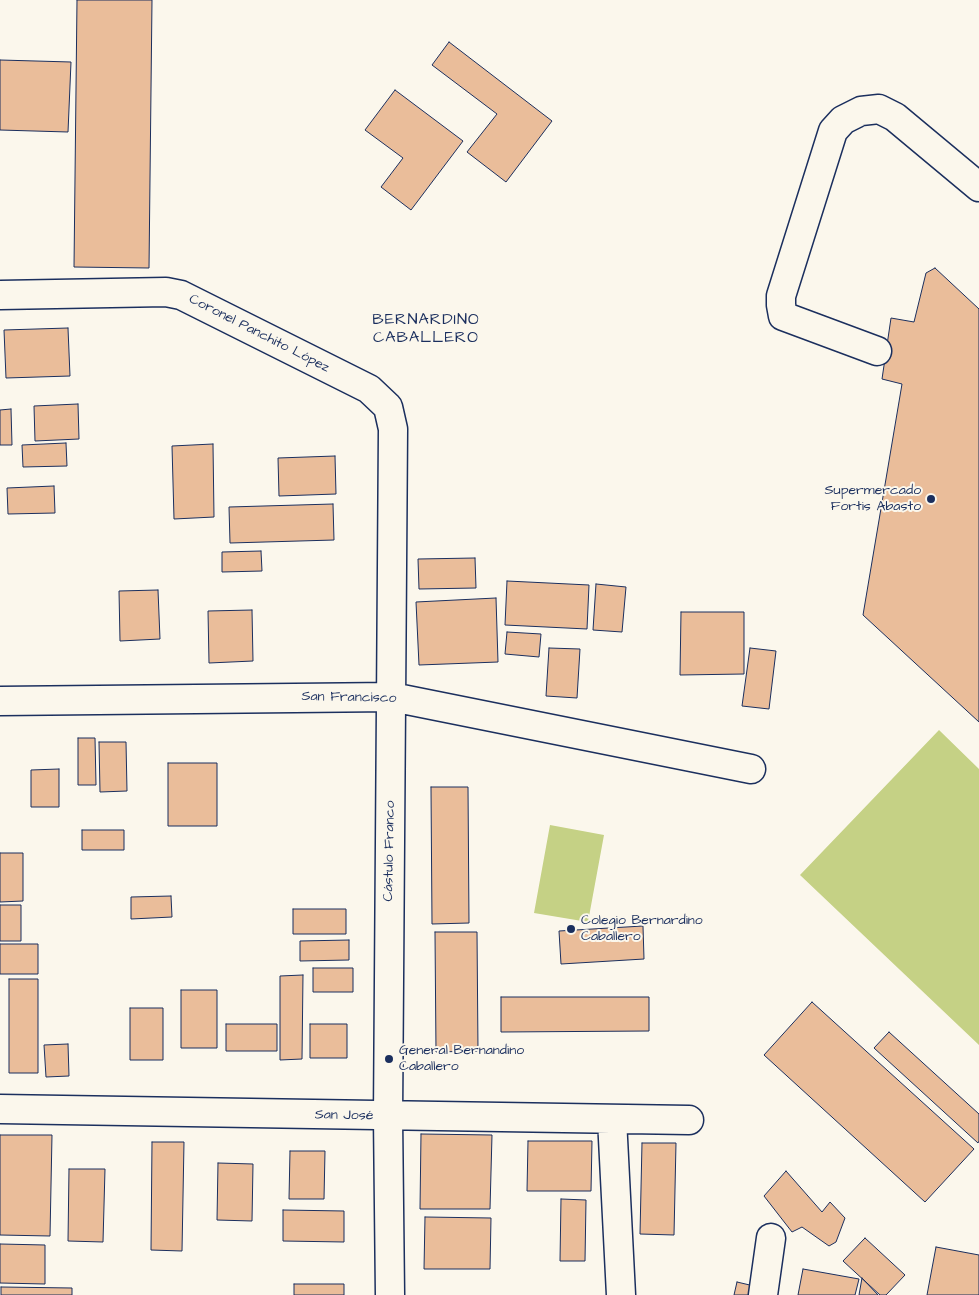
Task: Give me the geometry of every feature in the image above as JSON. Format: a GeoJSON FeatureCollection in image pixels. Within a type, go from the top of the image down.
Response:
{"type":"FeatureCollection","features":[{"type":"Feature","properties":{"kind":"street"},"geometry":{"type":"LineString","coordinates":[[877,351],[783,316],[781,296],[834,131],[843,120],[861,111],[879,110],[895,116],[979,187]]}},
{"type":"Feature","properties":{"kind":"street","name":"Coronel Panchito López"},"geometry":{"type":"LineString","coordinates":[[0,295],[166,292],[181,295],[369,390],[388,407]]}},
{"type":"Feature","properties":{"kind":"street","name":"Cástulo Franco"},"geometry":{"type":"LineString","coordinates":[[388,407],[393,429],[388,1116],[390,1295]]}},
{"type":"Feature","properties":{"kind":"street","name":"San Francisco"},"geometry":{"type":"LineString","coordinates":[[0,701],[392,697],[751,768]]}},
{"type":"Feature","properties":{"kind":"street","name":"San José"},"geometry":{"type":"LineString","coordinates":[[0,1110],[689,1120]]}},
{"type":"Feature","properties":{"kind":"street"},"geometry":{"type":"LineString","coordinates":[[612,1119],[622,1295]]}},
{"type":"Feature","properties":{"kind":"street"},"geometry":{"type":"LineString","coordinates":[[763,1295],[770,1238]]}},
{"type":"Feature","properties":{"kind":"green space"},"geometry":{"type":"Polygon","coordinates":[[[939,730],[979,769],[979,1045],[800,875],[939,730]]]}},
{"type":"Feature","properties":{"kind":"green space"},"geometry":{"type":"Polygon","coordinates":[[[550,825],[604,835],[588,922],[534,913],[550,825]]]}},
{"type":"Feature","properties":{"kind":"building"},"geometry":{"type":"Polygon","coordinates":[[[77,0],[152,0],[149,268],[74,267],[77,0]]]}},
{"type":"Feature","properties":{"kind":"building"},"geometry":{"type":"Polygon","coordinates":[[[449,42],[552,121],[506,182],[467,152],[497,114],[432,65],[449,42]]]}},
{"type":"Feature","properties":{"kind":"building"},"geometry":{"type":"Polygon","coordinates":[[[0,60],[71,62],[68,132],[0,130],[0,60]]]}},
{"type":"Feature","properties":{"kind":"building"},"geometry":{"type":"Polygon","coordinates":[[[395,90],[463,141],[411,210],[381,187],[403,158],[365,130],[395,90]]]}},
{"type":"Feature","properties":{"kind":"building","name":"Supermercado Fortis Abasto"},"geometry":{"type":"Polygon","coordinates":[[[935,268],[979,309],[979,722],[863,615],[902,384],[882,379],[891,318],[914,322],[926,273],[935,268]]]}},
{"type":"Feature","properties":{"kind":"building"},"geometry":{"type":"Polygon","coordinates":[[[68,328],[70,376],[6,378],[4,330],[68,328]]]}},
{"type":"Feature","properties":{"kind":"building"},"geometry":{"type":"Polygon","coordinates":[[[78,404],[79,439],[35,441],[34,406],[78,404]]]}},
{"type":"Feature","properties":{"kind":"building"},"geometry":{"type":"Polygon","coordinates":[[[11,409],[12,445],[0,445],[0,410],[11,409]]]}},
{"type":"Feature","properties":{"kind":"building"},"geometry":{"type":"Polygon","coordinates":[[[66,443],[67,466],[23,467],[22,445],[66,443]]]}},
{"type":"Feature","properties":{"kind":"building"},"geometry":{"type":"Polygon","coordinates":[[[213,444],[214,517],[174,519],[172,446],[213,444]]]}},
{"type":"Feature","properties":{"kind":"building"},"geometry":{"type":"Polygon","coordinates":[[[335,456],[336,494],[279,496],[278,458],[335,456]]]}},
{"type":"Feature","properties":{"kind":"building"},"geometry":{"type":"Polygon","coordinates":[[[54,486],[55,513],[8,514],[7,488],[54,486]]]}},
{"type":"Feature","properties":{"kind":"building"},"geometry":{"type":"Polygon","coordinates":[[[333,504],[334,540],[230,543],[229,507],[333,504]]]}},
{"type":"Feature","properties":{"kind":"building"},"geometry":{"type":"Polygon","coordinates":[[[261,551],[262,571],[222,572],[222,552],[261,551]]]}},
{"type":"Feature","properties":{"kind":"building"},"geometry":{"type":"Polygon","coordinates":[[[475,558],[476,588],[419,589],[418,559],[475,558]]]}},
{"type":"Feature","properties":{"kind":"building"},"geometry":{"type":"Polygon","coordinates":[[[507,581],[589,585],[587,629],[505,625],[507,581]]]}},
{"type":"Feature","properties":{"kind":"building"},"geometry":{"type":"Polygon","coordinates":[[[596,584],[626,587],[622,632],[593,630],[596,584]]]}},
{"type":"Feature","properties":{"kind":"building"},"geometry":{"type":"Polygon","coordinates":[[[158,590],[160,639],[120,641],[119,591],[158,590]]]}},
{"type":"Feature","properties":{"kind":"building"},"geometry":{"type":"Polygon","coordinates":[[[496,598],[498,662],[419,665],[416,602],[496,598]]]}},
{"type":"Feature","properties":{"kind":"building"},"geometry":{"type":"Polygon","coordinates":[[[252,610],[253,661],[209,663],[208,611],[252,610]]]}},
{"type":"Feature","properties":{"kind":"building"},"geometry":{"type":"Polygon","coordinates":[[[681,612],[744,612],[744,674],[680,675],[681,612]]]}},
{"type":"Feature","properties":{"kind":"building"},"geometry":{"type":"Polygon","coordinates":[[[507,632],[541,634],[539,657],[505,654],[507,632]]]}},
{"type":"Feature","properties":{"kind":"building"},"geometry":{"type":"Polygon","coordinates":[[[549,648],[580,649],[577,698],[546,696],[549,648]]]}},
{"type":"Feature","properties":{"kind":"building"},"geometry":{"type":"Polygon","coordinates":[[[750,648],[776,651],[769,709],[742,706],[750,648]]]}},
{"type":"Feature","properties":{"kind":"building"},"geometry":{"type":"Polygon","coordinates":[[[78,738],[95,738],[96,785],[78,785],[78,738]]]}},
{"type":"Feature","properties":{"kind":"building"},"geometry":{"type":"Polygon","coordinates":[[[99,742],[126,742],[127,791],[100,792],[99,742]]]}},
{"type":"Feature","properties":{"kind":"building"},"geometry":{"type":"Polygon","coordinates":[[[168,763],[217,763],[217,826],[168,826],[168,763]]]}},
{"type":"Feature","properties":{"kind":"building"},"geometry":{"type":"Polygon","coordinates":[[[59,769],[59,807],[31,807],[31,770],[59,769]]]}},
{"type":"Feature","properties":{"kind":"building"},"geometry":{"type":"Polygon","coordinates":[[[431,787],[468,787],[469,923],[432,924],[431,787]]]}},
{"type":"Feature","properties":{"kind":"building"},"geometry":{"type":"Polygon","coordinates":[[[82,830],[124,830],[124,850],[82,850],[82,830]]]}},
{"type":"Feature","properties":{"kind":"building"},"geometry":{"type":"Polygon","coordinates":[[[0,853],[23,853],[23,901],[0,902],[0,853]]]}},
{"type":"Feature","properties":{"kind":"building"},"geometry":{"type":"Polygon","coordinates":[[[171,896],[172,917],[131,919],[131,897],[171,896]]]}},
{"type":"Feature","properties":{"kind":"building"},"geometry":{"type":"Polygon","coordinates":[[[0,905],[21,905],[21,941],[0,941],[0,905]]]}},
{"type":"Feature","properties":{"kind":"building"},"geometry":{"type":"Polygon","coordinates":[[[293,909],[346,909],[346,934],[293,934],[293,909]]]}},
{"type":"Feature","properties":{"kind":"building"},"geometry":{"type":"Polygon","coordinates":[[[643,926],[644,959],[561,964],[559,931],[643,926]]]}},
{"type":"Feature","properties":{"kind":"building"},"geometry":{"type":"Polygon","coordinates":[[[435,932],[477,932],[478,1051],[436,1052],[435,932]]]}},
{"type":"Feature","properties":{"kind":"building"},"geometry":{"type":"Polygon","coordinates":[[[349,940],[349,960],[300,961],[300,941],[349,940]]]}},
{"type":"Feature","properties":{"kind":"building"},"geometry":{"type":"Polygon","coordinates":[[[0,944],[38,944],[38,974],[0,974],[0,944]]]}},
{"type":"Feature","properties":{"kind":"building"},"geometry":{"type":"Polygon","coordinates":[[[313,968],[353,968],[353,992],[313,992],[313,968]]]}},
{"type":"Feature","properties":{"kind":"building"},"geometry":{"type":"Polygon","coordinates":[[[303,975],[302,1059],[280,1060],[280,976],[303,975]]]}},
{"type":"Feature","properties":{"kind":"building"},"geometry":{"type":"Polygon","coordinates":[[[9,979],[38,979],[38,1073],[9,1073],[9,979]]]}},
{"type":"Feature","properties":{"kind":"building"},"geometry":{"type":"Polygon","coordinates":[[[181,990],[217,990],[217,1048],[181,1048],[181,990]]]}},
{"type":"Feature","properties":{"kind":"building"},"geometry":{"type":"Polygon","coordinates":[[[501,997],[649,997],[649,1031],[501,1032],[501,997]]]}},
{"type":"Feature","properties":{"kind":"building"},"geometry":{"type":"Polygon","coordinates":[[[812,1002],[974,1149],[925,1202],[764,1055],[812,1002]]]}},
{"type":"Feature","properties":{"kind":"building"},"geometry":{"type":"Polygon","coordinates":[[[130,1008],[163,1008],[163,1060],[130,1060],[130,1008]]]}},
{"type":"Feature","properties":{"kind":"building"},"geometry":{"type":"Polygon","coordinates":[[[226,1024],[277,1024],[277,1051],[226,1051],[226,1024]]]}},
{"type":"Feature","properties":{"kind":"building"},"geometry":{"type":"Polygon","coordinates":[[[310,1024],[347,1024],[347,1058],[310,1058],[310,1024]]]}},
{"type":"Feature","properties":{"kind":"building"},"geometry":{"type":"Polygon","coordinates":[[[889,1032],[979,1114],[978,1143],[874,1048],[889,1032]]]}},
{"type":"Feature","properties":{"kind":"building"},"geometry":{"type":"Polygon","coordinates":[[[68,1044],[69,1076],[46,1077],[44,1045],[68,1044]]]}},
{"type":"Feature","properties":{"kind":"building"},"geometry":{"type":"Polygon","coordinates":[[[421,1134],[492,1135],[490,1209],[420,1209],[421,1134]]]}},
{"type":"Feature","properties":{"kind":"building"},"geometry":{"type":"Polygon","coordinates":[[[0,1135],[52,1135],[50,1236],[0,1235],[0,1135]]]}},
{"type":"Feature","properties":{"kind":"building"},"geometry":{"type":"Polygon","coordinates":[[[528,1141],[592,1141],[591,1191],[527,1191],[528,1141]]]}},
{"type":"Feature","properties":{"kind":"building"},"geometry":{"type":"Polygon","coordinates":[[[152,1142],[184,1142],[182,1251],[151,1250],[152,1142]]]}},
{"type":"Feature","properties":{"kind":"building"},"geometry":{"type":"Polygon","coordinates":[[[642,1143],[676,1143],[674,1235],[640,1234],[642,1143]]]}},
{"type":"Feature","properties":{"kind":"building"},"geometry":{"type":"Polygon","coordinates":[[[290,1151],[325,1151],[324,1199],[289,1199],[290,1151]]]}},
{"type":"Feature","properties":{"kind":"building"},"geometry":{"type":"Polygon","coordinates":[[[218,1163],[253,1164],[252,1221],[217,1220],[218,1163]]]}},
{"type":"Feature","properties":{"kind":"building"},"geometry":{"type":"Polygon","coordinates":[[[69,1169],[105,1169],[103,1242],[68,1241],[69,1169]]]}},
{"type":"Feature","properties":{"kind":"building"},"geometry":{"type":"Polygon","coordinates":[[[786,1171],[822,1212],[830,1202],[845,1218],[836,1242],[829,1246],[802,1227],[792,1232],[764,1196],[786,1171]]]}},
{"type":"Feature","properties":{"kind":"building"},"geometry":{"type":"Polygon","coordinates":[[[561,1199],[586,1200],[585,1261],[560,1261],[561,1199]]]}},
{"type":"Feature","properties":{"kind":"building"},"geometry":{"type":"Polygon","coordinates":[[[283,1210],[344,1211],[344,1242],[283,1241],[283,1210]]]}},
{"type":"Feature","properties":{"kind":"building"},"geometry":{"type":"Polygon","coordinates":[[[425,1217],[491,1218],[490,1269],[424,1269],[425,1217]]]}},
{"type":"Feature","properties":{"kind":"building"},"geometry":{"type":"Polygon","coordinates":[[[865,1238],[905,1275],[886,1295],[880,1295],[843,1261],[865,1238]]]}},
{"type":"Feature","properties":{"kind":"building"},"geometry":{"type":"Polygon","coordinates":[[[0,1244],[45,1245],[45,1284],[0,1283],[0,1244]]]}},
{"type":"Feature","properties":{"kind":"building"},"geometry":{"type":"Polygon","coordinates":[[[936,1247],[979,1255],[979,1295],[927,1295],[936,1247]]]}},
{"type":"Feature","properties":{"kind":"building"},"geometry":{"type":"Polygon","coordinates":[[[803,1269],[859,1279],[855,1295],[798,1295],[803,1269]]]}},
{"type":"Feature","properties":{"kind":"building"},"geometry":{"type":"Polygon","coordinates":[[[862,1278],[878,1295],[859,1295],[862,1278]]]}},
{"type":"Feature","properties":{"kind":"building"},"geometry":{"type":"Polygon","coordinates":[[[737,1282],[754,1286],[752,1295],[734,1295],[737,1282]]]}},
{"type":"Feature","properties":{"kind":"building"},"geometry":{"type":"Polygon","coordinates":[[[294,1284],[344,1284],[344,1295],[294,1295],[294,1284]]]}},
{"type":"Feature","properties":{"kind":"building"},"geometry":{"type":"Polygon","coordinates":[[[1,1287],[72,1288],[72,1295],[1,1295],[1,1287]]]}},
{"type":"Feature","properties":{"kind":"place","name":"Supermercado Fortis Abasto"},"geometry":{"type":"Point","coordinates":[931,499]}},
{"type":"Feature","properties":{"kind":"place","name":"Colegio Bernardino Caballero"},"geometry":{"type":"Point","coordinates":[571,929]}},
{"type":"Feature","properties":{"kind":"place","name":"General Bernandino Caballero"},"geometry":{"type":"Point","coordinates":[389,1059]}},
{"type":"Feature","properties":{"kind":"district","name":"BERNARDINO CABALLERO"},"geometry":{"type":"Point","coordinates":[426,330]}}]}
